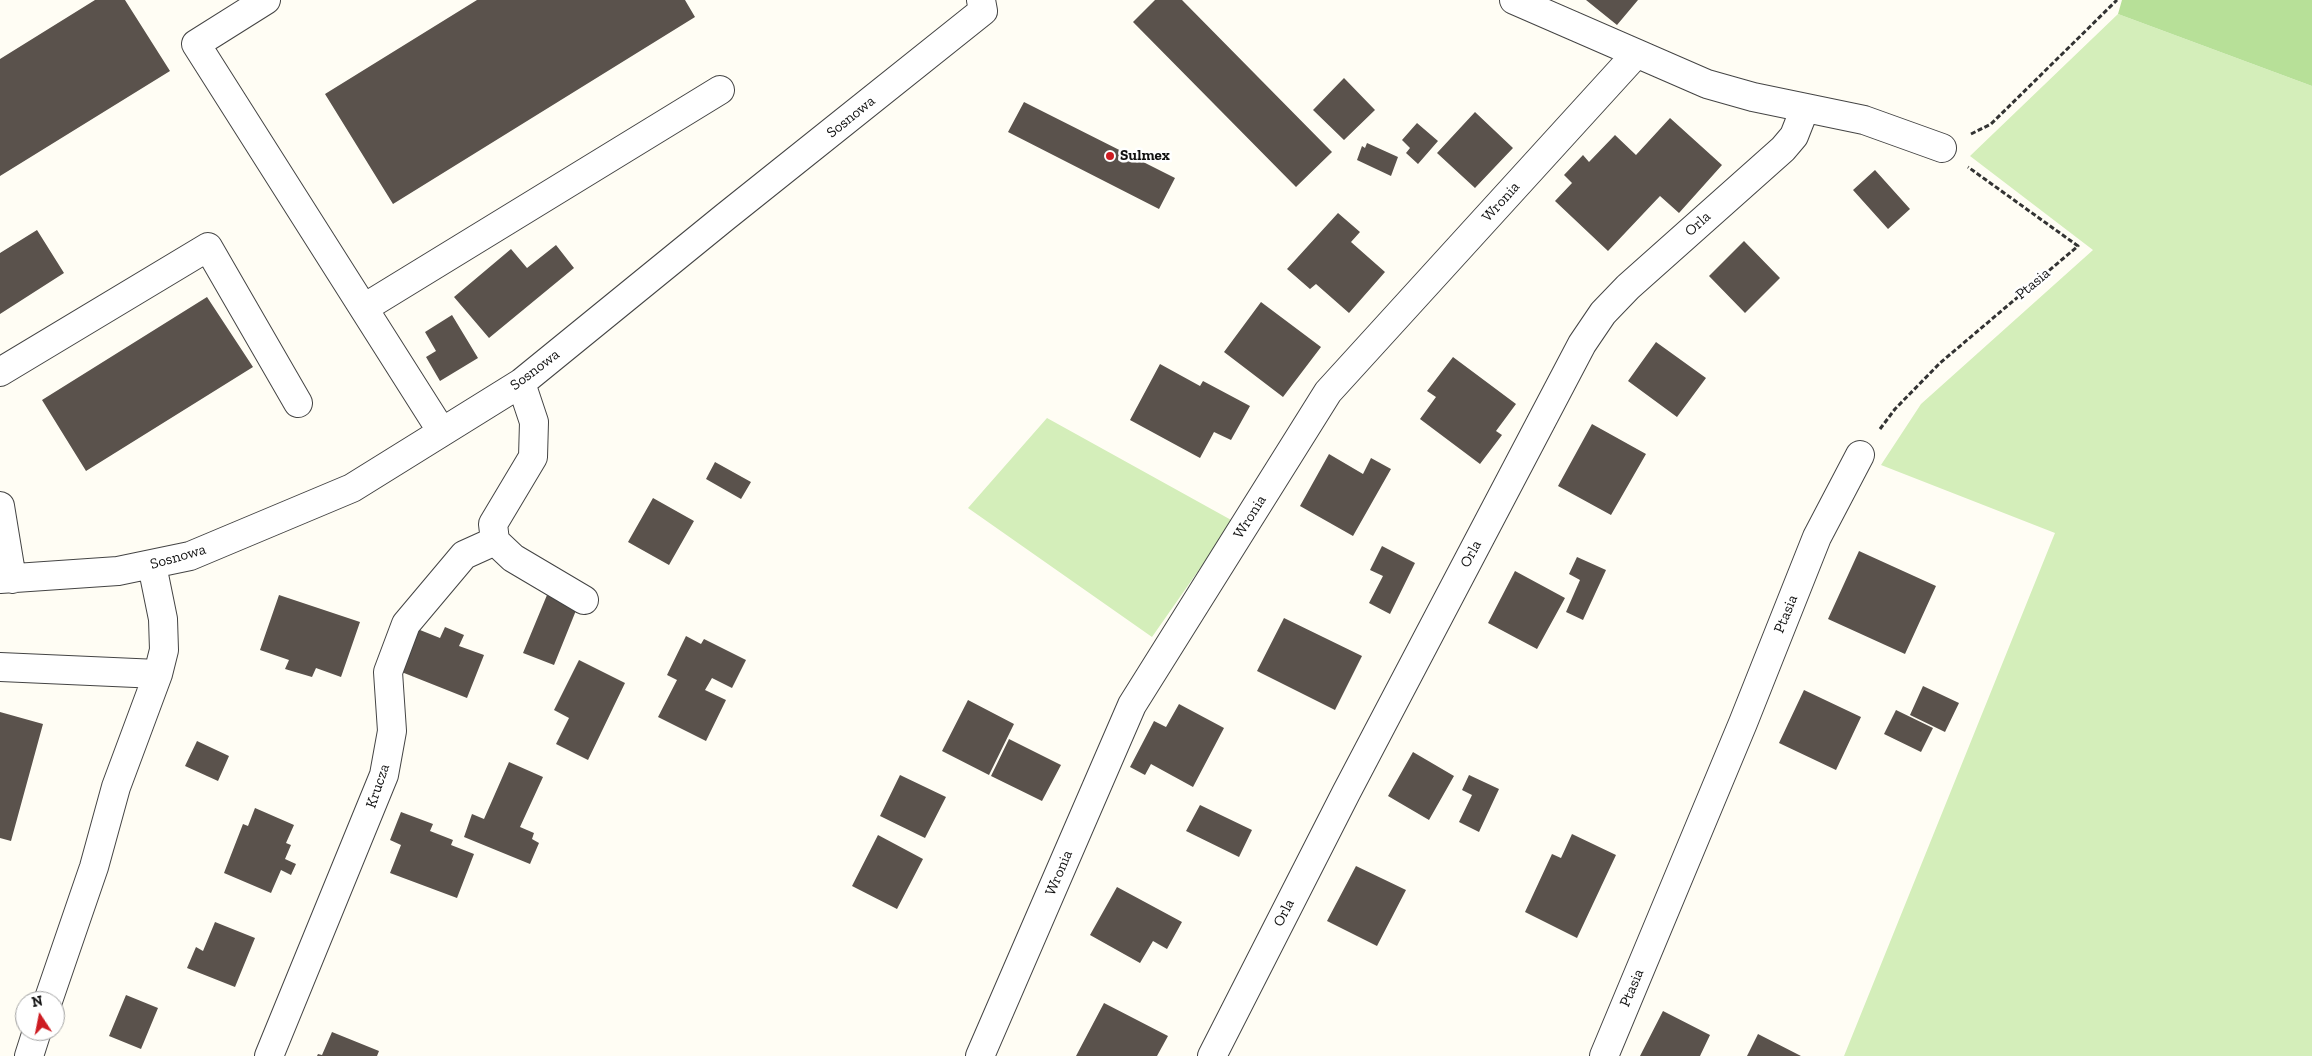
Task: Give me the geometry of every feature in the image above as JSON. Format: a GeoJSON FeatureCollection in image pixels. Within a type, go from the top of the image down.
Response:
{"type":"FeatureCollection","features":[{"type":"Feature","properties":{"kind":"street"},"geometry":{"type":"LineString","coordinates":[[266,0],[196,44],[442,432]]}},
{"type":"Feature","properties":{"kind":"street"},"geometry":{"type":"LineString","coordinates":[[1514,0],[1707,84],[1753,98],[1864,120],[1942,148]]}},
{"type":"Feature","properties":{"kind":"street","name":"Sosnowa"},"geometry":{"type":"LineString","coordinates":[[6,579],[118,571],[190,556],[352,488],[522,383],[989,4]]}},
{"type":"Feature","properties":{"kind":"street","name":"Wronia"},"geometry":{"type":"LineString","coordinates":[[980,1056],[1132,704],[1328,392],[1636,54]]}},
{"type":"Feature","properties":{"kind":"street"},"geometry":{"type":"LineString","coordinates":[[364,308],[720,90]]}},
{"type":"Feature","properties":{"kind":"street","name":"Orla"},"geometry":{"type":"LineString","coordinates":[[1212,1056],[1346,793],[1582,344],[1603,313],[1628,287],[1783,149],[1794,136],[1805,108]]}},
{"type":"Feature","properties":{"kind":"street"},"geometry":{"type":"LineString","coordinates":[[0,372],[208,247],[298,403]]}},
{"type":"Feature","properties":{"kind":"street"},"geometry":{"type":"LineString","coordinates":[[522,383],[534,422],[533,457],[493,524],[495,541],[513,558],[584,600]]}},
{"type":"Feature","properties":{"kind":"street","name":"Ptasia"},"geometry":{"type":"LineString","coordinates":[[1604,1056],[1743,723],[1816,537],[1860,455]]}},
{"type":"Feature","properties":{"kind":"street"},"geometry":{"type":"LineString","coordinates":[[0,506],[6,579]]}},
{"type":"Feature","properties":{"kind":"street","name":"Krucza"},"geometry":{"type":"LineString","coordinates":[[269,1056],[384,775],[392,731],[388,672],[406,624],[464,555],[495,541]]}},
{"type":"Feature","properties":{"kind":"street"},"geometry":{"type":"LineString","coordinates":[[51,991],[94,867],[116,787],[158,674],[165,636],[152,565]]}},
{"type":"Feature","properties":{"kind":"street"},"geometry":{"type":"LineString","coordinates":[[0,667],[158,674]]}},
{"type":"Feature","properties":{"kind":"street"},"geometry":{"type":"LineString","coordinates":[[29,1056],[34,1041]]}},
{"type":"Feature","properties":{"kind":"path"},"geometry":{"type":"LineString","coordinates":[[1942,148],[1991,124],[2117,0]]}},
{"type":"Feature","properties":{"kind":"path","name":"Ptasia"},"geometry":{"type":"LineString","coordinates":[[1860,455],[1896,409],[1940,363],[2078,246],[1942,148]]}},
{"type":"Feature","properties":{"kind":"green space"},"geometry":{"type":"Polygon","coordinates":[[[2122,0],[2312,0],[2312,86],[2118,14],[2122,0]]]}},
{"type":"Feature","properties":{"kind":"green space"},"geometry":{"type":"Polygon","coordinates":[[[2118,14],[2312,86],[2312,1056],[1844,1056],[2055,533],[1881,465],[1921,404],[2093,250],[1970,156],[2118,14]]]}},
{"type":"Feature","properties":{"kind":"green space"},"geometry":{"type":"Polygon","coordinates":[[[1047,418],[1233,521],[1152,637],[968,508],[1047,418]]]}},
{"type":"Feature","properties":{"kind":"building"},"geometry":{"type":"Polygon","coordinates":[[[95,0],[125,0],[170,71],[0,176],[0,59],[95,0]]]}},
{"type":"Feature","properties":{"kind":"building"},"geometry":{"type":"Polygon","coordinates":[[[477,0],[685,0],[695,17],[393,204],[325,94],[477,0]]]}},
{"type":"Feature","properties":{"kind":"building"},"geometry":{"type":"Polygon","coordinates":[[[1155,0],[1182,0],[1332,152],[1296,187],[1133,22],[1155,0]]]}},
{"type":"Feature","properties":{"kind":"building"},"geometry":{"type":"Polygon","coordinates":[[[1586,0],[1638,0],[1617,25],[1586,0]]]}},
{"type":"Feature","properties":{"kind":"building"},"geometry":{"type":"Polygon","coordinates":[[[1344,78],[1375,110],[1344,140],[1313,110],[1344,78]]]}},
{"type":"Feature","properties":{"kind":"building"},"geometry":{"type":"Polygon","coordinates":[[[1024,102],[1175,178],[1159,209],[1008,132],[1024,102]]]}},
{"type":"Feature","properties":{"kind":"building"},"geometry":{"type":"Polygon","coordinates":[[[1475,112],[1513,148],[1475,188],[1437,153],[1475,112]]]}},
{"type":"Feature","properties":{"kind":"building"},"geometry":{"type":"Polygon","coordinates":[[[1670,118],[1722,165],[1679,213],[1660,196],[1608,251],[1555,201],[1572,183],[1564,175],[1583,155],[1589,162],[1615,135],[1636,155],[1670,118]]]}},
{"type":"Feature","properties":{"kind":"building"},"geometry":{"type":"Polygon","coordinates":[[[1417,123],[1438,141],[1418,164],[1406,153],[1410,148],[1402,140],[1417,123]]]}},
{"type":"Feature","properties":{"kind":"building"},"geometry":{"type":"Polygon","coordinates":[[[1367,143],[1398,157],[1391,176],[1357,160],[1362,146],[1365,148],[1367,143]]]}},
{"type":"Feature","properties":{"kind":"building"},"geometry":{"type":"Polygon","coordinates":[[[1875,170],[1910,209],[1888,229],[1853,190],[1875,170]]]}},
{"type":"Feature","properties":{"kind":"building"},"geometry":{"type":"Polygon","coordinates":[[[1338,213],[1360,232],[1351,242],[1385,272],[1349,313],[1316,284],[1310,289],[1287,269],[1338,213]]]}},
{"type":"Feature","properties":{"kind":"building"},"geometry":{"type":"Polygon","coordinates":[[[37,230],[64,273],[0,314],[0,253],[37,230]]]}},
{"type":"Feature","properties":{"kind":"building"},"geometry":{"type":"Polygon","coordinates":[[[1744,241],[1780,278],[1745,313],[1709,276],[1744,241]]]}},
{"type":"Feature","properties":{"kind":"building"},"geometry":{"type":"Polygon","coordinates":[[[556,245],[574,268],[489,338],[454,297],[511,249],[527,268],[556,245]]]}},
{"type":"Feature","properties":{"kind":"building"},"geometry":{"type":"Polygon","coordinates":[[[207,297],[253,367],[86,471],[42,400],[207,297]]]}},
{"type":"Feature","properties":{"kind":"building"},"geometry":{"type":"Polygon","coordinates":[[[1261,302],[1321,347],[1283,397],[1224,352],[1261,302]]]}},
{"type":"Feature","properties":{"kind":"building"},"geometry":{"type":"Polygon","coordinates":[[[452,315],[478,358],[440,381],[426,357],[436,351],[425,332],[452,315]]]}},
{"type":"Feature","properties":{"kind":"building"},"geometry":{"type":"Polygon","coordinates":[[[1656,342],[1706,378],[1677,417],[1628,381],[1656,342]]]}},
{"type":"Feature","properties":{"kind":"building"},"geometry":{"type":"Polygon","coordinates":[[[1453,357],[1516,404],[1496,431],[1502,435],[1480,464],[1420,419],[1436,397],[1427,391],[1453,357]]]}},
{"type":"Feature","properties":{"kind":"building"},"geometry":{"type":"Polygon","coordinates":[[[1160,364],[1200,386],[1203,381],[1250,406],[1231,440],[1214,432],[1200,458],[1130,420],[1160,364]]]}},
{"type":"Feature","properties":{"kind":"building"},"geometry":{"type":"Polygon","coordinates":[[[1592,424],[1646,454],[1611,515],[1558,486],[1592,424]]]}},
{"type":"Feature","properties":{"kind":"building"},"geometry":{"type":"Polygon","coordinates":[[[1329,454],[1363,474],[1371,458],[1391,469],[1353,536],[1300,506],[1329,454]]]}},
{"type":"Feature","properties":{"kind":"building"},"geometry":{"type":"Polygon","coordinates":[[[715,462],[751,482],[741,499],[706,479],[715,462]]]}},
{"type":"Feature","properties":{"kind":"building"},"geometry":{"type":"Polygon","coordinates":[[[653,498],[694,521],[669,565],[628,542],[653,498]]]}},
{"type":"Feature","properties":{"kind":"building"},"geometry":{"type":"Polygon","coordinates":[[[1382,546],[1415,563],[1390,614],[1369,603],[1383,576],[1370,570],[1382,546]]]}},
{"type":"Feature","properties":{"kind":"building"},"geometry":{"type":"Polygon","coordinates":[[[1859,551],[1936,586],[1905,654],[1828,619],[1859,551]]]}},
{"type":"Feature","properties":{"kind":"building"},"geometry":{"type":"Polygon","coordinates":[[[1577,557],[1606,570],[1583,620],[1566,612],[1580,580],[1569,574],[1577,557]]]}},
{"type":"Feature","properties":{"kind":"building"},"geometry":{"type":"Polygon","coordinates":[[[1515,571],[1565,598],[1537,649],[1488,623],[1515,571]]]}},
{"type":"Feature","properties":{"kind":"building"},"geometry":{"type":"Polygon","coordinates":[[[279,595],[360,622],[341,677],[316,668],[312,677],[285,669],[289,660],[260,650],[279,595]]]}},
{"type":"Feature","properties":{"kind":"building"},"geometry":{"type":"Polygon","coordinates":[[[547,595],[577,608],[554,665],[523,653],[547,595]]]}},
{"type":"Feature","properties":{"kind":"building"},"geometry":{"type":"Polygon","coordinates":[[[1284,618],[1362,656],[1335,710],[1257,671],[1284,618]]]}},
{"type":"Feature","properties":{"kind":"building"},"geometry":{"type":"Polygon","coordinates":[[[445,627],[464,635],[459,646],[484,655],[467,698],[399,671],[415,628],[440,638],[445,627]]]}},
{"type":"Feature","properties":{"kind":"building"},"geometry":{"type":"Polygon","coordinates":[[[686,636],[701,644],[704,639],[746,660],[732,688],[712,678],[705,690],[726,700],[706,741],[658,717],[677,680],[667,675],[686,636]]]}},
{"type":"Feature","properties":{"kind":"building"},"geometry":{"type":"Polygon","coordinates":[[[579,660],[625,683],[588,760],[556,744],[569,718],[554,710],[579,660]]]}},
{"type":"Feature","properties":{"kind":"building"},"geometry":{"type":"Polygon","coordinates":[[[1923,686],[1959,703],[1945,732],[1910,715],[1923,686]]]}},
{"type":"Feature","properties":{"kind":"building"},"geometry":{"type":"Polygon","coordinates":[[[1804,690],[1861,717],[1836,770],[1779,743],[1804,690]]]}},
{"type":"Feature","properties":{"kind":"building"},"geometry":{"type":"Polygon","coordinates":[[[968,700],[1014,724],[989,775],[942,751],[968,700]]]}},
{"type":"Feature","properties":{"kind":"building"},"geometry":{"type":"Polygon","coordinates":[[[1179,704],[1224,728],[1193,787],[1151,764],[1145,775],[1130,767],[1154,721],[1166,727],[1179,704]]]}},
{"type":"Feature","properties":{"kind":"building"},"geometry":{"type":"Polygon","coordinates":[[[1896,710],[1933,728],[1921,752],[1884,734],[1896,710]]]}},
{"type":"Feature","properties":{"kind":"building"},"geometry":{"type":"Polygon","coordinates":[[[0,712],[43,724],[11,841],[0,838],[0,712]]]}},
{"type":"Feature","properties":{"kind":"building"},"geometry":{"type":"Polygon","coordinates":[[[1009,739],[1061,765],[1042,801],[991,776],[1009,739]]]}},
{"type":"Feature","properties":{"kind":"building"},"geometry":{"type":"Polygon","coordinates":[[[197,741],[229,756],[218,781],[185,766],[197,741]]]}},
{"type":"Feature","properties":{"kind":"building"},"geometry":{"type":"Polygon","coordinates":[[[1413,752],[1454,776],[1429,820],[1388,796],[1413,752]]]}},
{"type":"Feature","properties":{"kind":"building"},"geometry":{"type":"Polygon","coordinates":[[[509,762],[543,777],[520,827],[534,833],[532,839],[539,843],[530,864],[464,837],[472,814],[484,819],[509,762]]]}},
{"type":"Feature","properties":{"kind":"building"},"geometry":{"type":"Polygon","coordinates":[[[900,775],[946,797],[925,838],[880,816],[900,775]]]}},
{"type":"Feature","properties":{"kind":"building"},"geometry":{"type":"Polygon","coordinates":[[[1469,775],[1499,789],[1479,832],[1459,822],[1472,795],[1462,790],[1469,775]]]}},
{"type":"Feature","properties":{"kind":"building"},"geometry":{"type":"Polygon","coordinates":[[[1200,805],[1252,830],[1239,857],[1186,831],[1200,805]]]}},
{"type":"Feature","properties":{"kind":"building"},"geometry":{"type":"Polygon","coordinates":[[[255,808],[294,825],[286,843],[291,845],[285,859],[296,864],[291,875],[281,870],[271,893],[224,873],[243,824],[248,826],[255,808]]]}},
{"type":"Feature","properties":{"kind":"building"},"geometry":{"type":"Polygon","coordinates":[[[401,812],[433,824],[430,831],[453,840],[451,845],[474,854],[457,898],[390,873],[401,845],[390,840],[401,812]]]}},
{"type":"Feature","properties":{"kind":"building"},"geometry":{"type":"Polygon","coordinates":[[[1572,834],[1616,855],[1577,938],[1525,912],[1552,854],[1561,858],[1572,834]]]}},
{"type":"Feature","properties":{"kind":"building"},"geometry":{"type":"Polygon","coordinates":[[[878,835],[923,859],[897,909],[852,886],[878,835]]]}},
{"type":"Feature","properties":{"kind":"building"},"geometry":{"type":"Polygon","coordinates":[[[1356,866],[1406,890],[1377,946],[1327,921],[1356,866]]]}},
{"type":"Feature","properties":{"kind":"building"},"geometry":{"type":"Polygon","coordinates":[[[1117,887],[1182,922],[1167,949],[1153,941],[1140,963],[1090,935],[1117,887]]]}},
{"type":"Feature","properties":{"kind":"building"},"geometry":{"type":"Polygon","coordinates":[[[215,922],[255,938],[235,987],[187,968],[196,947],[203,951],[215,922]]]}},
{"type":"Feature","properties":{"kind":"building"},"geometry":{"type":"Polygon","coordinates":[[[126,995],[158,1008],[141,1049],[109,1036],[126,995]]]}},
{"type":"Feature","properties":{"kind":"building"},"geometry":{"type":"Polygon","coordinates":[[[1104,1003],[1168,1036],[1157,1056],[1076,1056],[1104,1003]]]}},
{"type":"Feature","properties":{"kind":"building"},"geometry":{"type":"Polygon","coordinates":[[[1663,1011],[1710,1035],[1700,1056],[1640,1056],[1663,1011]]]}},
{"type":"Feature","properties":{"kind":"building"},"geometry":{"type":"Polygon","coordinates":[[[332,1032],[379,1051],[377,1056],[317,1056],[318,1054],[322,1055],[332,1032]]]}},
{"type":"Feature","properties":{"kind":"building"},"geometry":{"type":"Polygon","coordinates":[[[1758,1034],[1801,1056],[1747,1056],[1758,1034]]]}},
{"type":"Feature","properties":{"kind":"place","name":"Sulmex"},"geometry":{"type":"Point","coordinates":[1110,156]}}]}
